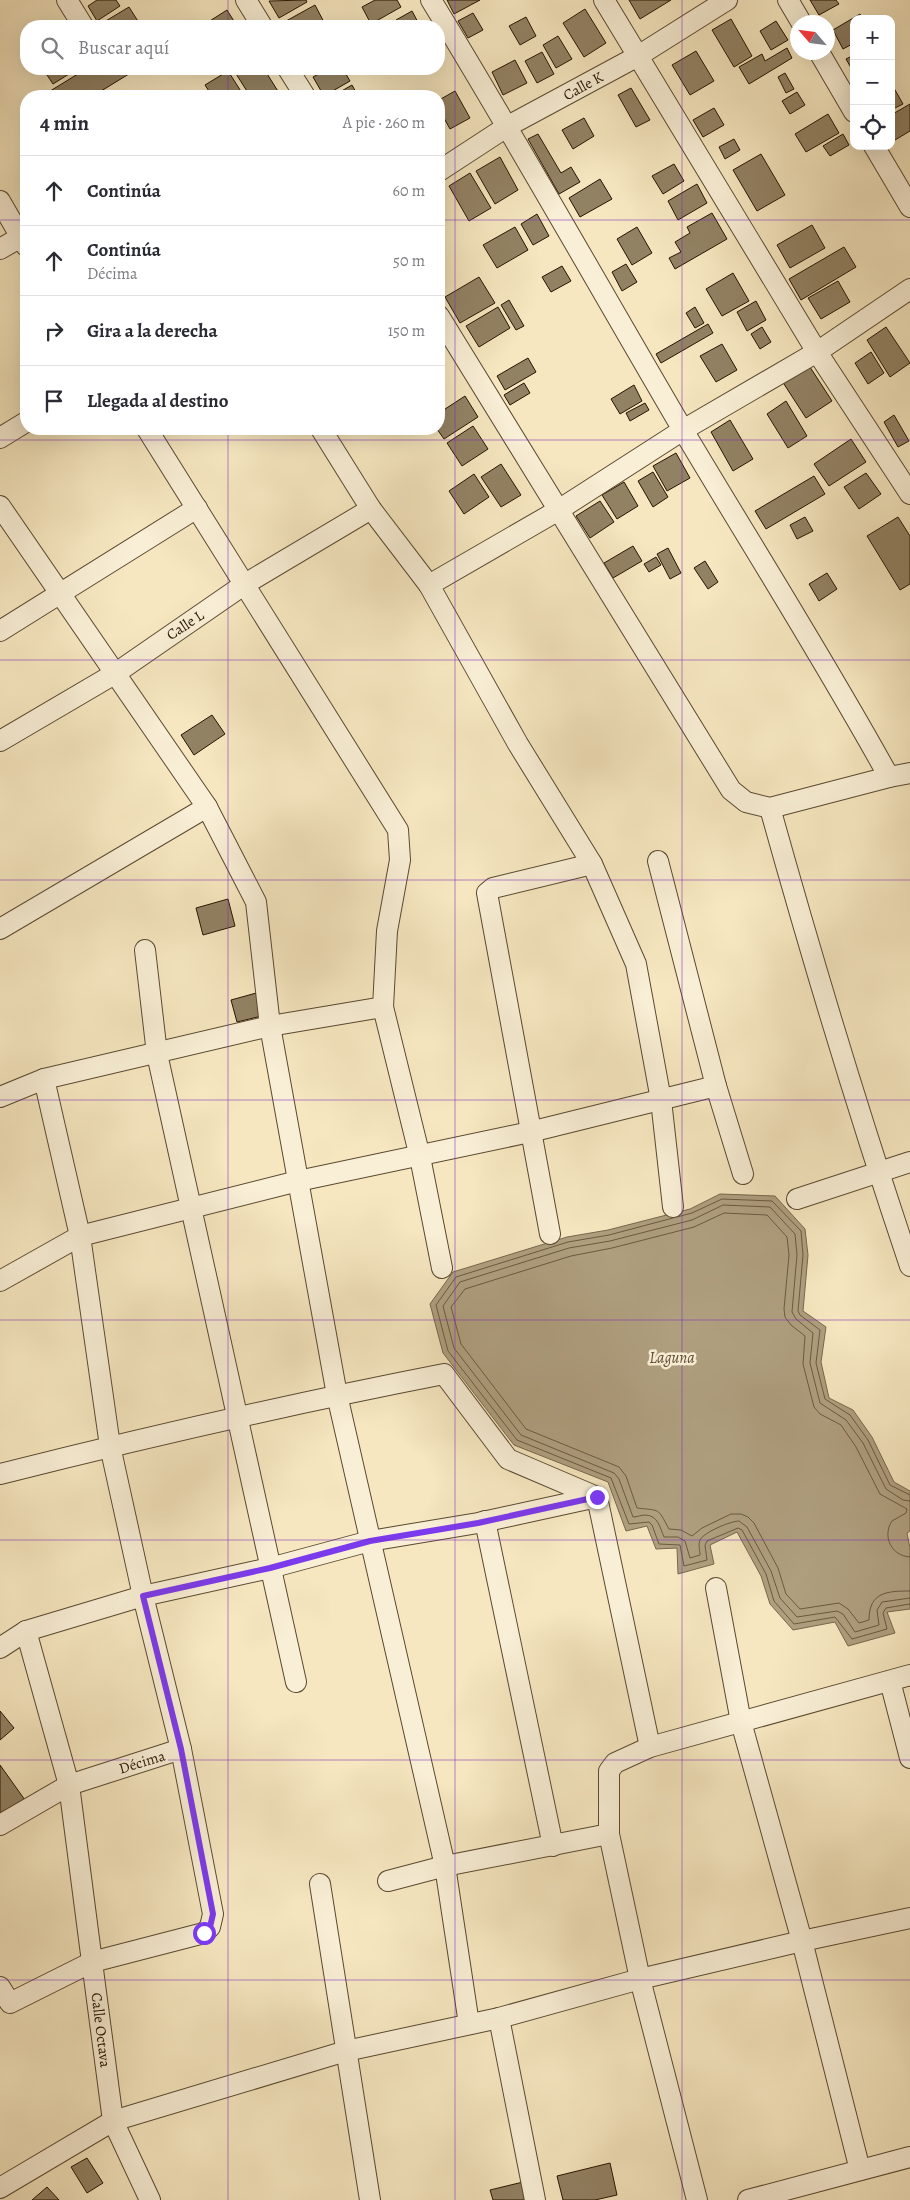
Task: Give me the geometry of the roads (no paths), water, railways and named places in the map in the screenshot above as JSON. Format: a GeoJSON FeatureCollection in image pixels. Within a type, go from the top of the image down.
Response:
{"type":"FeatureCollection","features":[{"type":"Feature","properties":{"kind":"street"},"geometry":{"type":"LineString","coordinates":[[66,0],[79,20]]}},
{"type":"Feature","properties":{"kind":"street"},"geometry":{"type":"LineString","coordinates":[[246,0],[258,20]]}},
{"type":"Feature","properties":{"kind":"street"},"geometry":{"type":"LineString","coordinates":[[431,0],[443,20]]}},
{"type":"Feature","properties":{"kind":"street"},"geometry":{"type":"LineString","coordinates":[[604,0],[817,352],[910,494]]}},
{"type":"Feature","properties":{"kind":"street","name":"Calle K"},"geometry":{"type":"LineString","coordinates":[[445,167],[508,126],[638,56],[728,0]]}},
{"type":"Feature","properties":{"kind":"street"},"geometry":{"type":"LineString","coordinates":[[788,0],[797,15]]}},
{"type":"Feature","properties":{"kind":"street"},"geometry":{"type":"LineString","coordinates":[[445,23],[508,126],[683,430],[846,700],[889,777]]}},
{"type":"Feature","properties":{"kind":"street"},"geometry":{"type":"LineString","coordinates":[[824,60],[850,105]]}},
{"type":"Feature","properties":{"kind":"street"},"geometry":{"type":"LineString","coordinates":[[292,75],[301,90]]}},
{"type":"Feature","properties":{"kind":"street"},"geometry":{"type":"LineString","coordinates":[[876,150],[910,207]]}},
{"type":"Feature","properties":{"kind":"street"},"geometry":{"type":"LineString","coordinates":[[0,201],[20,236]]}},
{"type":"Feature","properties":{"kind":"street"},"geometry":{"type":"LineString","coordinates":[[0,249],[20,242]]}},
{"type":"Feature","properties":{"kind":"street"},"geometry":{"type":"LineString","coordinates":[[429,585],[557,511],[683,430],[817,352],[910,289]]}},
{"type":"Feature","properties":{"kind":"street"},"geometry":{"type":"LineString","coordinates":[[445,326],[557,511],[731,790],[746,802],[770,808],[910,773]]}},
{"type":"Feature","properties":{"kind":"street"},"geometry":{"type":"LineString","coordinates":[[0,438],[20,426]]}},
{"type":"Feature","properties":{"kind":"street"},"geometry":{"type":"LineString","coordinates":[[151,435],[398,830],[400,860],[387,932],[383,1007],[420,1157],[442,1268]]}},
{"type":"Feature","properties":{"kind":"street"},"geometry":{"type":"LineString","coordinates":[[325,435],[370,510],[429,585],[518,744],[592,864],[636,964],[661,1100],[672,1207]]}},
{"type":"Feature","properties":{"kind":"street"},"geometry":{"type":"LineString","coordinates":[[0,506],[207,807],[256,902],[270,1026],[337,1395],[445,1866],[469,2024]]}},
{"type":"Feature","properties":{"kind":"street"},"geometry":{"type":"LineString","coordinates":[[0,631],[197,508]]}},
{"type":"Feature","properties":{"kind":"street","name":"Calle L"},"geometry":{"type":"LineString","coordinates":[[0,741],[116,673],[245,584],[370,510]]}},
{"type":"Feature","properties":{"kind":"street"},"geometry":{"type":"LineString","coordinates":[[0,929],[207,807]]}},
{"type":"Feature","properties":{"kind":"street"},"geometry":{"type":"LineString","coordinates":[[770,808],[797,905],[878,1172],[910,1266]]}},
{"type":"Feature","properties":{"kind":"street"},"geometry":{"type":"LineString","coordinates":[[658,861],[716,1086],[743,1174]]}},
{"type":"Feature","properties":{"kind":"street"},"geometry":{"type":"LineString","coordinates":[[550,1234],[487,893],[493,888],[592,864]]}},
{"type":"Feature","properties":{"kind":"street"},"geometry":{"type":"LineString","coordinates":[[145,950],[157,1054],[296,1682]]}},
{"type":"Feature","properties":{"kind":"street"},"geometry":{"type":"LineString","coordinates":[[0,1097],[44,1079],[270,1026],[383,1007]]}},
{"type":"Feature","properties":{"kind":"street","name":"Décima"},"geometry":{"type":"LineString","coordinates":[[0,1825],[68,1785],[181,1749],[143,1596],[110,1446],[80,1236],[44,1079]]}},
{"type":"Feature","properties":{"kind":"street"},"geometry":{"type":"LineString","coordinates":[[0,1281],[80,1236],[298,1181],[420,1157],[530,1132],[716,1086]]}},
{"type":"Feature","properties":{"kind":"street"},"geometry":{"type":"LineString","coordinates":[[797,1199],[910,1162]]}},
{"type":"Feature","properties":{"kind":"street"},"geometry":{"type":"LineString","coordinates":[[0,1474],[110,1446],[337,1395],[444,1374],[508,1459],[597,1497]]}},
{"type":"Feature","properties":{"kind":"street"},"geometry":{"type":"LineString","coordinates":[[0,1648],[26,1631],[143,1596],[270,1568],[370,1541],[485,1521],[597,1497]]}},
{"type":"Feature","properties":{"kind":"street"},"geometry":{"type":"LineString","coordinates":[[597,1497],[650,1747]]}},
{"type":"Feature","properties":{"kind":"street"},"geometry":{"type":"LineString","coordinates":[[485,1521],[553,1846]]}},
{"type":"Feature","properties":{"kind":"street"},"geometry":{"type":"LineString","coordinates":[[716,1588],[742,1722],[802,1941],[860,2170]]}},
{"type":"Feature","properties":{"kind":"street"},"geometry":{"type":"LineString","coordinates":[[26,1631],[68,1785],[92,1962]]}},
{"type":"Feature","properties":{"kind":"street"},"geometry":{"type":"LineString","coordinates":[[697,2200],[640,1978],[609,1834],[609,1771],[615,1763],[650,1747],[910,1675]]}},
{"type":"Feature","properties":{"kind":"street"},"geometry":{"type":"LineString","coordinates":[[890,1681],[910,1758]]}},
{"type":"Feature","properties":{"kind":"street"},"geometry":{"type":"LineString","coordinates":[[3,2000],[92,1962],[204,1933],[210,1927],[213,1914],[181,1749]]}},
{"type":"Feature","properties":{"kind":"street"},"geometry":{"type":"LineString","coordinates":[[388,1881],[445,1866],[609,1834]]}},
{"type":"Feature","properties":{"kind":"street"},"geometry":{"type":"LineString","coordinates":[[320,1884],[370,2200]]}},
{"type":"Feature","properties":{"kind":"street"},"geometry":{"type":"LineString","coordinates":[[0,2188],[113,2121],[346,2051],[499,2018],[640,1978],[910,1918]]}},
{"type":"Feature","properties":{"kind":"street","name":"Calle Octava"},"geometry":{"type":"LineString","coordinates":[[92,1962],[113,2121],[150,2200]]}},
{"type":"Feature","properties":{"kind":"street"},"geometry":{"type":"LineString","coordinates":[[499,2018],[535,2200]]}},
{"type":"Feature","properties":{"kind":"street"},"geometry":{"type":"LineString","coordinates":[[748,2200],[910,2157]]}},
{"type":"Feature","properties":{"kind":"water","name":"Laguna"},"geometry":{"type":"Polygon","coordinates":[[[720,1194],[775,1196],[805,1229],[808,1255],[803,1311],[826,1327],[821,1362],[829,1398],[853,1410],[872,1437],[894,1482],[910,1491],[910,1531],[907,1533],[910,1548],[910,1609],[887,1612],[895,1633],[848,1646],[835,1622],[793,1630],[770,1604],[761,1576],[737,1532],[710,1545],[714,1564],[678,1574],[677,1548],[656,1549],[647,1526],[626,1531],[608,1482],[514,1445],[443,1353],[430,1304],[453,1272],[567,1237],[608,1230],[690,1209],[720,1194]]]}}]}
